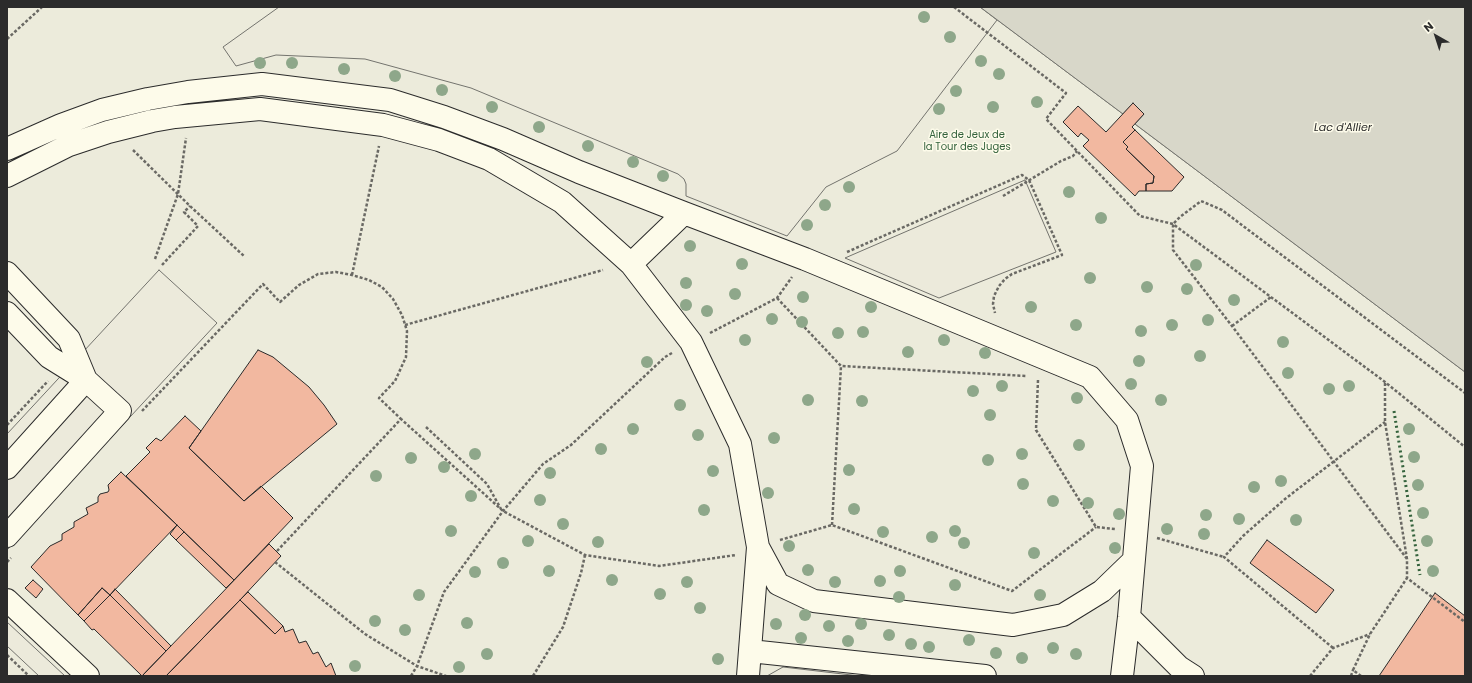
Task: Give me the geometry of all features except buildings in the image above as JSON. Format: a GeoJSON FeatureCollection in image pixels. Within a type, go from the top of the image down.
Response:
{"type":"FeatureCollection","features":[{"type":"Feature","properties":{"kind":"street"},"geometry":{"type":"LineString","coordinates":[[7,149],[61,125],[109,108],[155,98],[262,84],[390,100],[444,117],[503,139],[579,172],[805,259],[1090,377],[1127,420],[1142,466],[1129,617],[1122,676]]}},
{"type":"Feature","properties":{"kind":"street"},"geometry":{"type":"LineString","coordinates":[[7,176],[70,146],[108,132],[175,117],[260,109],[384,125],[439,140],[489,159],[562,202],[631,264],[691,342],[740,444],[758,547],[748,676]]}},
{"type":"Feature","properties":{"kind":"street"},"geometry":{"type":"LineString","coordinates":[[631,264],[684,213]]}},
{"type":"Feature","properties":{"kind":"street"},"geometry":{"type":"LineString","coordinates":[[7,273],[68,339],[86,380]]}},
{"type":"Feature","properties":{"kind":"street"},"geometry":{"type":"LineString","coordinates":[[7,313],[49,357],[86,380],[120,411],[7,536]]}},
{"type":"Feature","properties":{"kind":"street"},"geometry":{"type":"LineString","coordinates":[[7,468],[86,380]]}},
{"type":"Feature","properties":{"kind":"street"},"geometry":{"type":"LineString","coordinates":[[758,547],[778,584],[814,601],[1013,625],[1063,614],[1102,591],[1134,561]]}},
{"type":"Feature","properties":{"kind":"street"},"geometry":{"type":"LineString","coordinates":[[7,600],[88,676]]}},
{"type":"Feature","properties":{"kind":"street"},"geometry":{"type":"LineString","coordinates":[[1129,617],[1179,667],[1193,676]]}},
{"type":"Feature","properties":{"kind":"street"},"geometry":{"type":"LineString","coordinates":[[750,651],[985,676]]}},
{"type":"Feature","properties":{"kind":"path"},"geometry":{"type":"LineString","coordinates":[[7,39],[42,7]]}},
{"type":"Feature","properties":{"kind":"path"},"geometry":{"type":"LineString","coordinates":[[954,7],[1066,93],[1046,119],[1140,216],[1174,224],[1385,382],[1465,447]]}},
{"type":"Feature","properties":{"kind":"path"},"geometry":{"type":"LineString","coordinates":[[155,259],[178,194],[187,136]]}},
{"type":"Feature","properties":{"kind":"path"},"geometry":{"type":"LineString","coordinates":[[352,275],[379,142]]}},
{"type":"Feature","properties":{"kind":"path"},"geometry":{"type":"LineString","coordinates":[[131,148],[245,258]]}},
{"type":"Feature","properties":{"kind":"path"},"geometry":{"type":"LineString","coordinates":[[1004,196],[1061,161],[1073,156],[1077,151]]}},
{"type":"Feature","properties":{"kind":"path"},"geometry":{"type":"LineString","coordinates":[[1407,559],[1174,250],[1174,224],[1180,217],[1202,201],[1222,210],[1465,393]]}},
{"type":"Feature","properties":{"kind":"path"},"geometry":{"type":"LineString","coordinates":[[162,265],[198,226],[184,212],[190,206]]}},
{"type":"Feature","properties":{"kind":"path"},"geometry":{"type":"LineString","coordinates":[[405,325],[614,266],[631,264]]}},
{"type":"Feature","properties":{"kind":"path"},"geometry":{"type":"LineString","coordinates":[[120,411],[142,411],[262,284],[280,302],[299,285],[318,274],[336,272],[369,280],[382,287],[393,299],[402,315],[407,331],[406,357],[396,382],[379,398],[503,511],[585,555],[659,566],[746,554],[758,547],[832,525],[1012,591],[1096,527]]}},
{"type":"Feature","properties":{"kind":"path"},"geometry":{"type":"LineString","coordinates":[[1232,326],[1271,297]]}},
{"type":"Feature","properties":{"kind":"path"},"geometry":{"type":"LineString","coordinates":[[777,298],[841,366],[1030,376]]}},
{"type":"Feature","properties":{"kind":"path"},"geometry":{"type":"LineString","coordinates":[[832,525],[841,366]]}},
{"type":"Feature","properties":{"kind":"path"},"geometry":{"type":"LineString","coordinates":[[7,425],[48,381]]}},
{"type":"Feature","properties":{"kind":"path"},"geometry":{"type":"LineString","coordinates":[[1351,676],[1370,634],[1407,578],[1407,559],[1385,422],[1385,382]]}},
{"type":"Feature","properties":{"kind":"path"},"geometry":{"type":"LineString","coordinates":[[277,551],[402,419]]}},
{"type":"Feature","properties":{"kind":"path"},"geometry":{"type":"LineString","coordinates":[[1333,648],[1224,557],[1243,536],[1285,499],[1385,422]]}},
{"type":"Feature","properties":{"kind":"path"},"geometry":{"type":"LineString","coordinates":[[426,427],[487,484],[503,511]]}},
{"type":"Feature","properties":{"kind":"path"},"geometry":{"type":"LineString","coordinates":[[533,676],[563,627],[581,574],[585,555]]}},
{"type":"Feature","properties":{"kind":"path"},"geometry":{"type":"LineString","coordinates":[[275,562],[365,634],[417,666],[446,676]]}},
{"type":"Feature","properties":{"kind":"path"},"geometry":{"type":"LineString","coordinates":[[1407,578],[1465,622]]}},
{"type":"Feature","properties":{"kind":"path"},"geometry":{"type":"LineString","coordinates":[[1310,676],[1333,648],[1370,634]]}},
{"type":"Feature","properties":{"kind":"path"},"geometry":{"type":"LineString","coordinates":[[7,655],[29,676]]}},
{"type":"Feature","properties":{"kind":"path"},"geometry":{"type":"LineString","coordinates":[[1353,670],[1361,676]]}},
{"type":"Feature","properties":{"kind":"green space","name":"Aire de Jeux de la Tour des Juges"},"geometry":{"type":"Polygon","coordinates":[[[7,7],[980,7],[1123,114],[1133,103],[1144,114],[1135,124],[1465,372],[1465,676],[7,676],[7,7]]]}},
{"type":"Feature","properties":{"kind":"shaded area"},"geometry":{"type":"Polygon","coordinates":[[[279,7],[980,7],[997,20],[897,151],[826,187],[787,236],[686,196],[686,184],[684,179],[678,174],[471,88],[365,59],[276,55],[236,66],[223,47],[279,7]]]}},
{"type":"Feature","properties":{"kind":"shaded area"},"geometry":{"type":"Polygon","coordinates":[[[1025,180],[1056,252],[939,298],[845,258],[1025,180]]]}},
{"type":"Feature","properties":{"kind":"shaded area"},"geometry":{"type":"Polygon","coordinates":[[[159,270],[217,323],[7,550],[7,434],[159,270]]]}},
{"type":"Feature","properties":{"kind":"shaded area"},"geometry":{"type":"Polygon","coordinates":[[[7,622],[65,676],[39,676],[7,646],[7,622]]]}},
{"type":"Feature","properties":{"kind":"shaded area"},"geometry":{"type":"Polygon","coordinates":[[[783,667],[860,676],[767,676],[783,667]]]}},
{"type":"Feature","properties":{"kind":"water","name":"Lac d'Allier"},"geometry":{"type":"Polygon","coordinates":[[[980,7],[1465,7],[1465,372],[1135,124],[1144,114],[1133,103],[1123,114],[980,7]]]}},
{"type":"Feature","properties":{"kind":"hedge"},"geometry":{"type":"LineString","coordinates":[[1394,411],[1420,575]]}}]}
